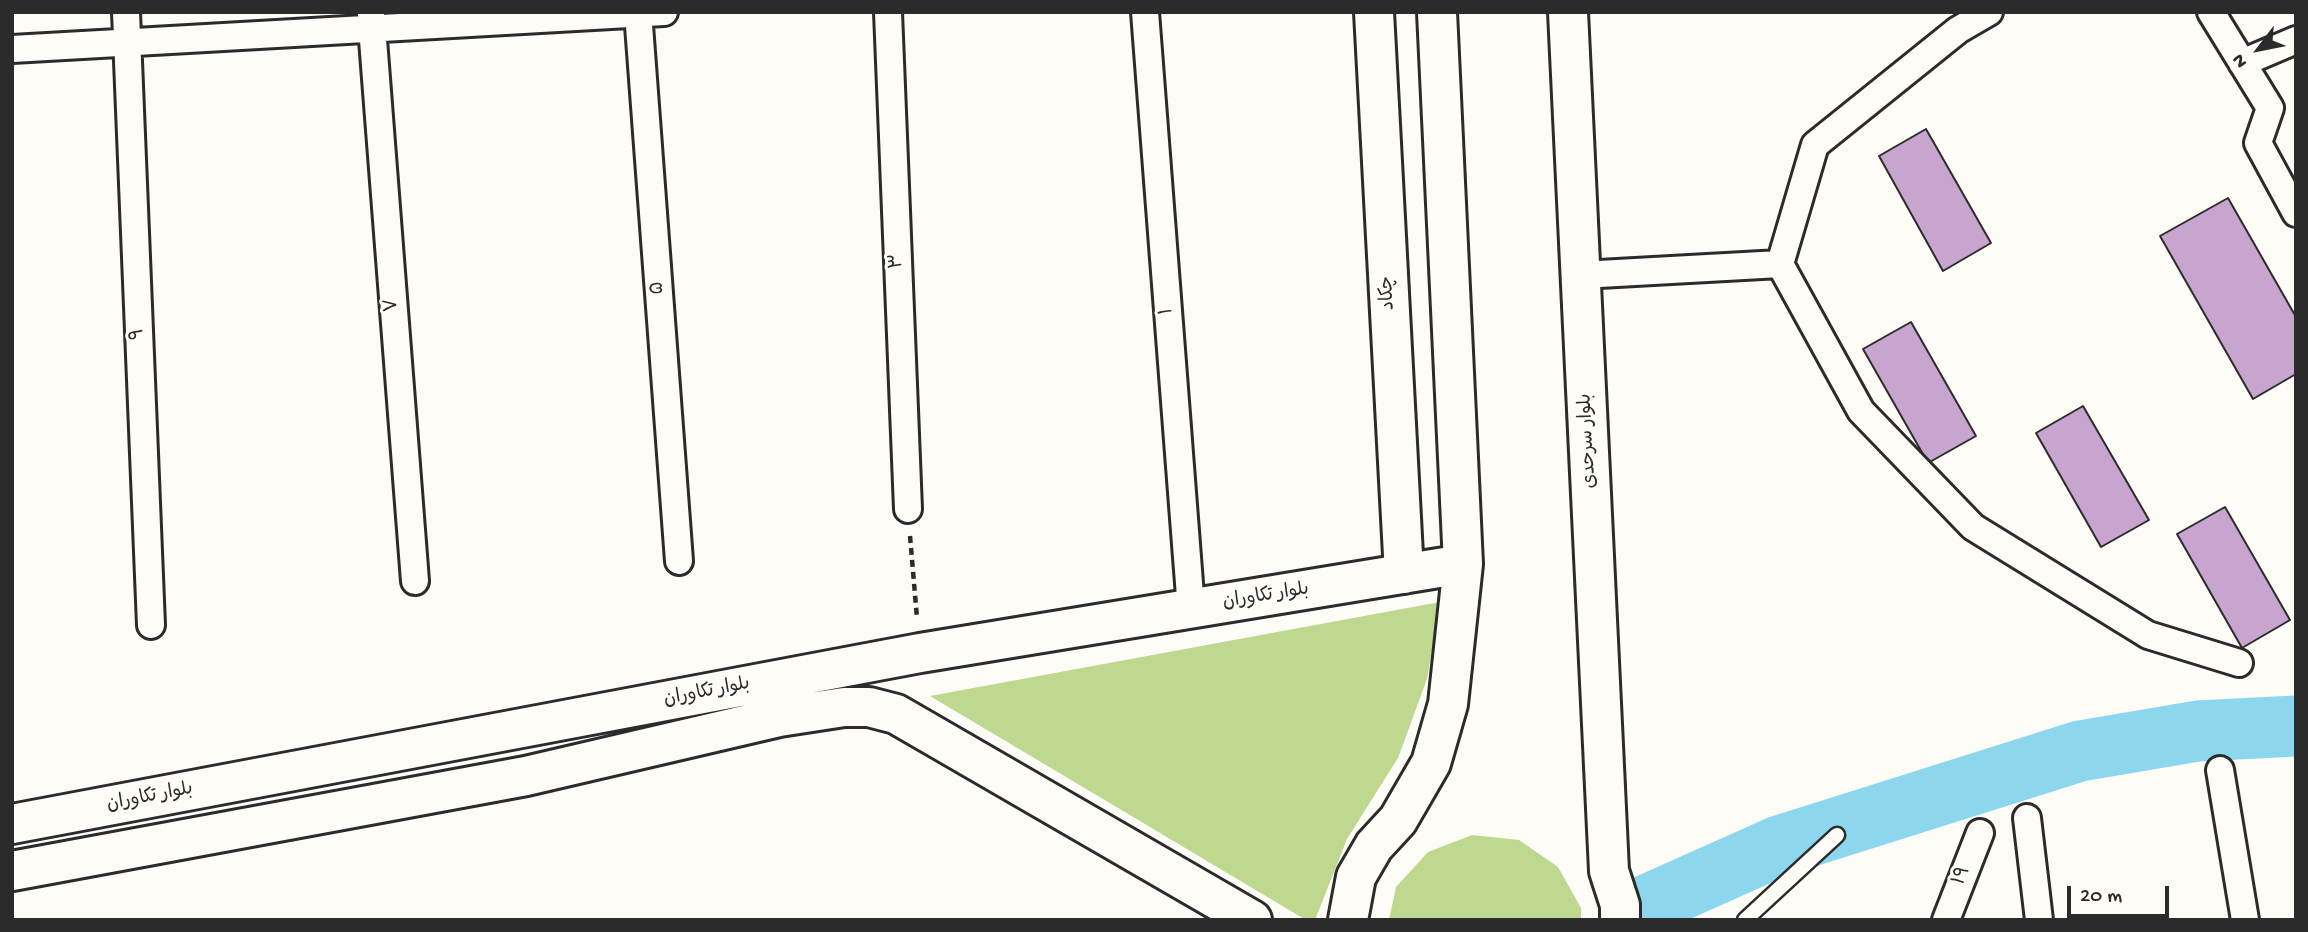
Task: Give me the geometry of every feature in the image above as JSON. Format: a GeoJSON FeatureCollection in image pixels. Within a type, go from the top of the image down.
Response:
{"type":"FeatureCollection","features":[{"type":"Feature","properties":{"kind":"main road","name":"چکاد"},"geometry":{"type":"LineString","coordinates":[[1374,12],[1404,574]]}},
{"type":"Feature","properties":{"kind":"main road"},"geometry":{"type":"LineString","coordinates":[[1348,920],[1356,877],[1374,846],[1398,820],[1431,763],[1448,704],[1463,564],[1437,12]]}},
{"type":"Feature","properties":{"kind":"main road","name":"بلوار سرحدی"},"geometry":{"type":"LineString","coordinates":[[1568,12],[1609,871],[1620,905],[1620,920]]}},
{"type":"Feature","properties":{"kind":"main road","name":"بلوار تکاوران"},"geometry":{"type":"LineString","coordinates":[[12,824],[920,653],[1463,564]]}},
{"type":"Feature","properties":{"kind":"main road","name":"بلوار تکاوران"},"geometry":{"type":"LineString","coordinates":[[12,871],[526,776],[779,718],[844,707],[869,707],[896,713],[1252,920]]}},
{"type":"Feature","properties":{"kind":"street","name":"۹"},"geometry":{"type":"LineString","coordinates":[[126,12],[151,625]]}},
{"type":"Feature","properties":{"kind":"street"},"geometry":{"type":"LineString","coordinates":[[12,49],[128,43],[371,21],[664,12]]}},
{"type":"Feature","properties":{"kind":"street","name":"۳"},"geometry":{"type":"LineString","coordinates":[[888,12],[908,509]]}},
{"type":"Feature","properties":{"kind":"street","name":"۱"},"geometry":{"type":"LineString","coordinates":[[1145,12],[1191,609]]}},
{"type":"Feature","properties":{"kind":"street"},"geometry":{"type":"LineString","coordinates":[[1990,12],[1953,21],[1815,145],[1780,264],[1861,411],[1973,527],[2148,635],[2239,663]]}},
{"type":"Feature","properties":{"kind":"street"},"geometry":{"type":"LineString","coordinates":[[2211,12],[2270,108],[2258,143],[2296,212]]}},
{"type":"Feature","properties":{"kind":"street","name":"۵"},"geometry":{"type":"LineString","coordinates":[[638,13],[679,561]]}},
{"type":"Feature","properties":{"kind":"street","name":"۷"},"geometry":{"type":"LineString","coordinates":[[371,21],[415,581]]}},
{"type":"Feature","properties":{"kind":"street"},"geometry":{"type":"LineString","coordinates":[[2242,64],[2296,40]]}},
{"type":"Feature","properties":{"kind":"street"},"geometry":{"type":"LineString","coordinates":[[1581,275],[1780,264]]}},
{"type":"Feature","properties":{"kind":"street"},"geometry":{"type":"LineString","coordinates":[[2220,770],[2245,920]]}},
{"type":"Feature","properties":{"kind":"street"},"geometry":{"type":"LineString","coordinates":[[2027,818],[2039,920]]}},
{"type":"Feature","properties":{"kind":"street","name":"۱۹"},"geometry":{"type":"LineString","coordinates":[[1946,920],[1980,832]]}},
{"type":"Feature","properties":{"kind":"lane"},"geometry":{"type":"LineString","coordinates":[[1745,920],[1837,835]]}},
{"type":"Feature","properties":{"kind":"path"},"geometry":{"type":"LineString","coordinates":[[908,509],[920,653]]}},
{"type":"Feature","properties":{"kind":"green space"},"geometry":{"type":"Polygon","coordinates":[[[1440,602],[1427,679],[1398,758],[1347,839],[1315,920],[1306,920],[930,696],[1440,602]]]}},
{"type":"Feature","properties":{"kind":"green space"},"geometry":{"type":"Polygon","coordinates":[[[1472,835],[1519,840],[1558,867],[1581,908],[1581,920],[1389,920],[1396,887],[1428,852],[1472,835]]]}},
{"type":"Feature","properties":{"kind":"building"},"geometry":{"type":"Polygon","coordinates":[[[1926,129],[1991,243],[1943,271],[1879,156],[1926,129]]]}},
{"type":"Feature","properties":{"kind":"building"},"geometry":{"type":"Polygon","coordinates":[[[2228,198],[2296,317],[2296,374],[2253,399],[2160,236],[2228,198]]]}},
{"type":"Feature","properties":{"kind":"building"},"geometry":{"type":"Polygon","coordinates":[[[1911,322],[1976,436],[1928,463],[1863,349],[1911,322]]]}},
{"type":"Feature","properties":{"kind":"building"},"geometry":{"type":"Polygon","coordinates":[[[2083,406],[2149,520],[2101,547],[2036,433],[2083,406]]]}},
{"type":"Feature","properties":{"kind":"building"},"geometry":{"type":"Polygon","coordinates":[[[2225,507],[2290,620],[2242,648],[2177,534],[2225,507]]]}},
{"type":"Feature","properties":{"kind":"waterway"},"geometry":{"type":"LineString","coordinates":[[1640,908],[1779,846],[2080,751],[2198,731],[2296,726]]}}]}
